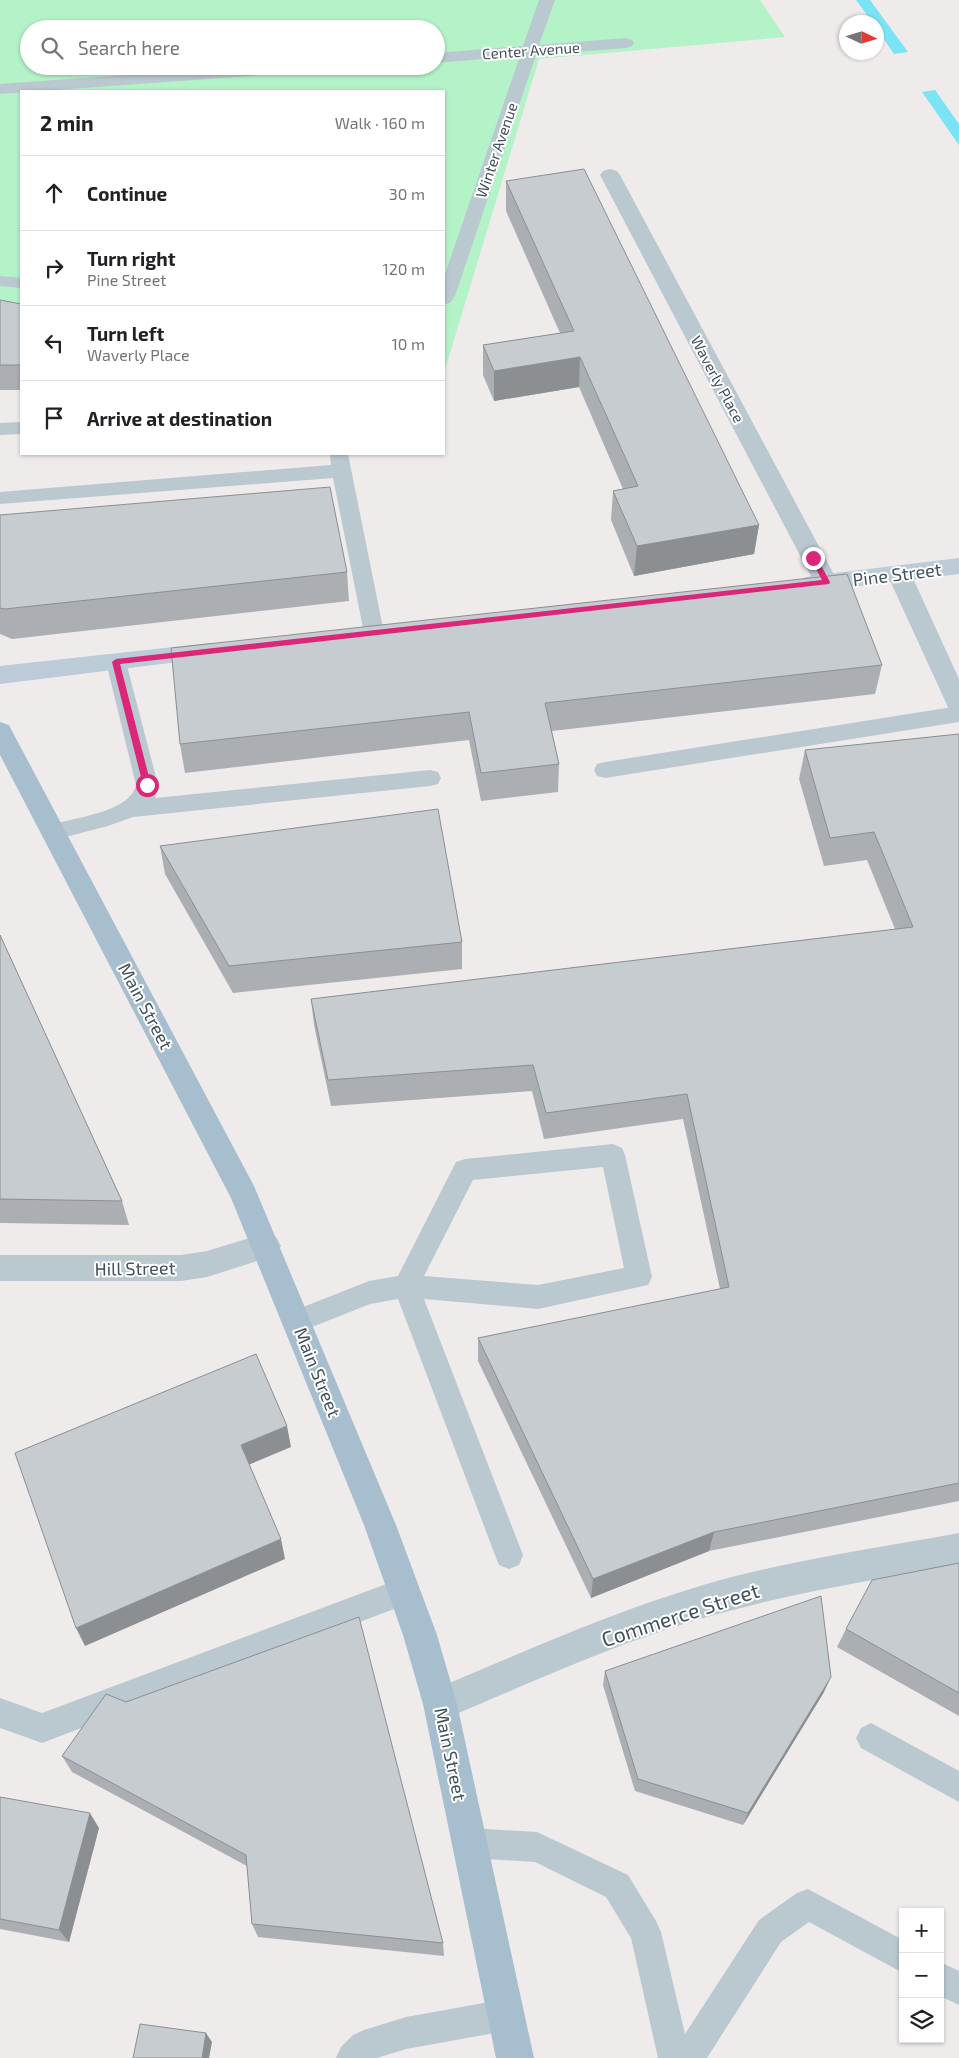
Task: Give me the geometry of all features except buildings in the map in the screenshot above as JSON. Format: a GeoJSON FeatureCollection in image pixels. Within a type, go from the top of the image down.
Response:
{"type":"FeatureCollection","features":[{"type":"Feature","properties":{"kind":"main road","name":"Pine Street"},"geometry":{"type":"LineString","coordinates":[[787,587],[959,566]]}},
{"type":"Feature","properties":{"kind":"main road"},"geometry":{"type":"LineString","coordinates":[[0,675],[235,648]]}},
{"type":"Feature","properties":{"kind":"main road","name":"Main Street"},"geometry":{"type":"LineString","coordinates":[[0,731],[244,1195],[380,1525],[420,1635],[440,1704],[515,2058]]}},
{"type":"Feature","properties":{"kind":"street","name":"Waverly Place"},"geometry":{"type":"LineString","coordinates":[[610,175],[826,582]]}},
{"type":"Feature","properties":{"kind":"street"},"geometry":{"type":"LineString","coordinates":[[899,574],[959,705]]}},
{"type":"Feature","properties":{"kind":"street","name":"Hill Street"},"geometry":{"type":"LineString","coordinates":[[0,1268],[181,1268],[207,1264],[266,1246]]}},
{"type":"Feature","properties":{"kind":"street","name":"Commerce Street"},"geometry":{"type":"LineString","coordinates":[[440,1704],[642,1622],[700,1602],[767,1585],[959,1549]]}},
{"type":"Feature","properties":{"kind":"lane","name":"Winter Avenue"},"geometry":{"type":"LineString","coordinates":[[445,298],[547,0]]}},
{"type":"Feature","properties":{"kind":"lane","name":"Center Avenue"},"geometry":{"type":"LineString","coordinates":[[445,57],[626,43]]}},
{"type":"Feature","properties":{"kind":"lane"},"geometry":{"type":"LineString","coordinates":[[0,90],[198,75]]}},
{"type":"Feature","properties":{"kind":"lane"},"geometry":{"type":"LineString","coordinates":[[0,281],[20,283]]}},
{"type":"Feature","properties":{"kind":"lane"},"geometry":{"type":"LineString","coordinates":[[0,429],[20,428]]}},
{"type":"Feature","properties":{"kind":"lane"},"geometry":{"type":"LineString","coordinates":[[0,498],[340,462],[374,633]]}},
{"type":"Feature","properties":{"kind":"lane"},"geometry":{"type":"LineString","coordinates":[[116,662],[147,785],[144,798],[131,809]]}},
{"type":"Feature","properties":{"kind":"lane"},"geometry":{"type":"LineString","coordinates":[[605,770],[959,714]]}},
{"type":"Feature","properties":{"kind":"lane"},"geometry":{"type":"LineString","coordinates":[[54,832],[108,818],[131,809],[430,778]]}},
{"type":"Feature","properties":{"kind":"lane"},"geometry":{"type":"LineString","coordinates":[[297,1321],[369,1293],[406,1286],[538,1297],[639,1276],[613,1155],[465,1170],[406,1286],[509,1554]]}},
{"type":"Feature","properties":{"kind":"lane"},"geometry":{"type":"LineString","coordinates":[[0,1713],[42,1728],[405,1591]]}},
{"type":"Feature","properties":{"kind":"lane"},"geometry":{"type":"LineString","coordinates":[[871,1738],[959,1787]]}},
{"type":"Feature","properties":{"kind":"lane"},"geometry":{"type":"LineString","coordinates":[[470,1843],[537,1847],[617,1886],[645,1932],[674,2058]]}},
{"type":"Feature","properties":{"kind":"lane"},"geometry":{"type":"LineString","coordinates":[[688,2058],[770,1931],[808,1904],[899,1955]]}},
{"type":"Feature","properties":{"kind":"lane"},"geometry":{"type":"LineString","coordinates":[[944,1980],[959,1988]]}},
{"type":"Feature","properties":{"kind":"lane"},"geometry":{"type":"LineString","coordinates":[[352,2058],[364,2046],[406,2033],[506,2015]]}},
{"type":"Feature","properties":{"kind":"green space"},"geometry":{"type":"Polygon","coordinates":[[[0,0],[760,0],[785,37],[539,59],[445,370],[445,90],[20,90],[20,325],[0,321],[0,0]]]}},
{"type":"Feature","properties":{"kind":"water"},"geometry":{"type":"Polygon","coordinates":[[[856,0],[870,0],[881,15],[867,15],[856,0]]]}},
{"type":"Feature","properties":{"kind":"water"},"geometry":{"type":"Polygon","coordinates":[[[884,19],[908,52],[894,54],[884,39],[884,19]]]}},
{"type":"Feature","properties":{"kind":"water"},"geometry":{"type":"Polygon","coordinates":[[[935,90],[959,124],[959,145],[922,92],[935,90]]]}},
{"type":"Feature","properties":{"kind":"route"},"geometry":{"type":"LineString","coordinates":[[147,785],[116,662],[826,582],[813,558]]}}]}
